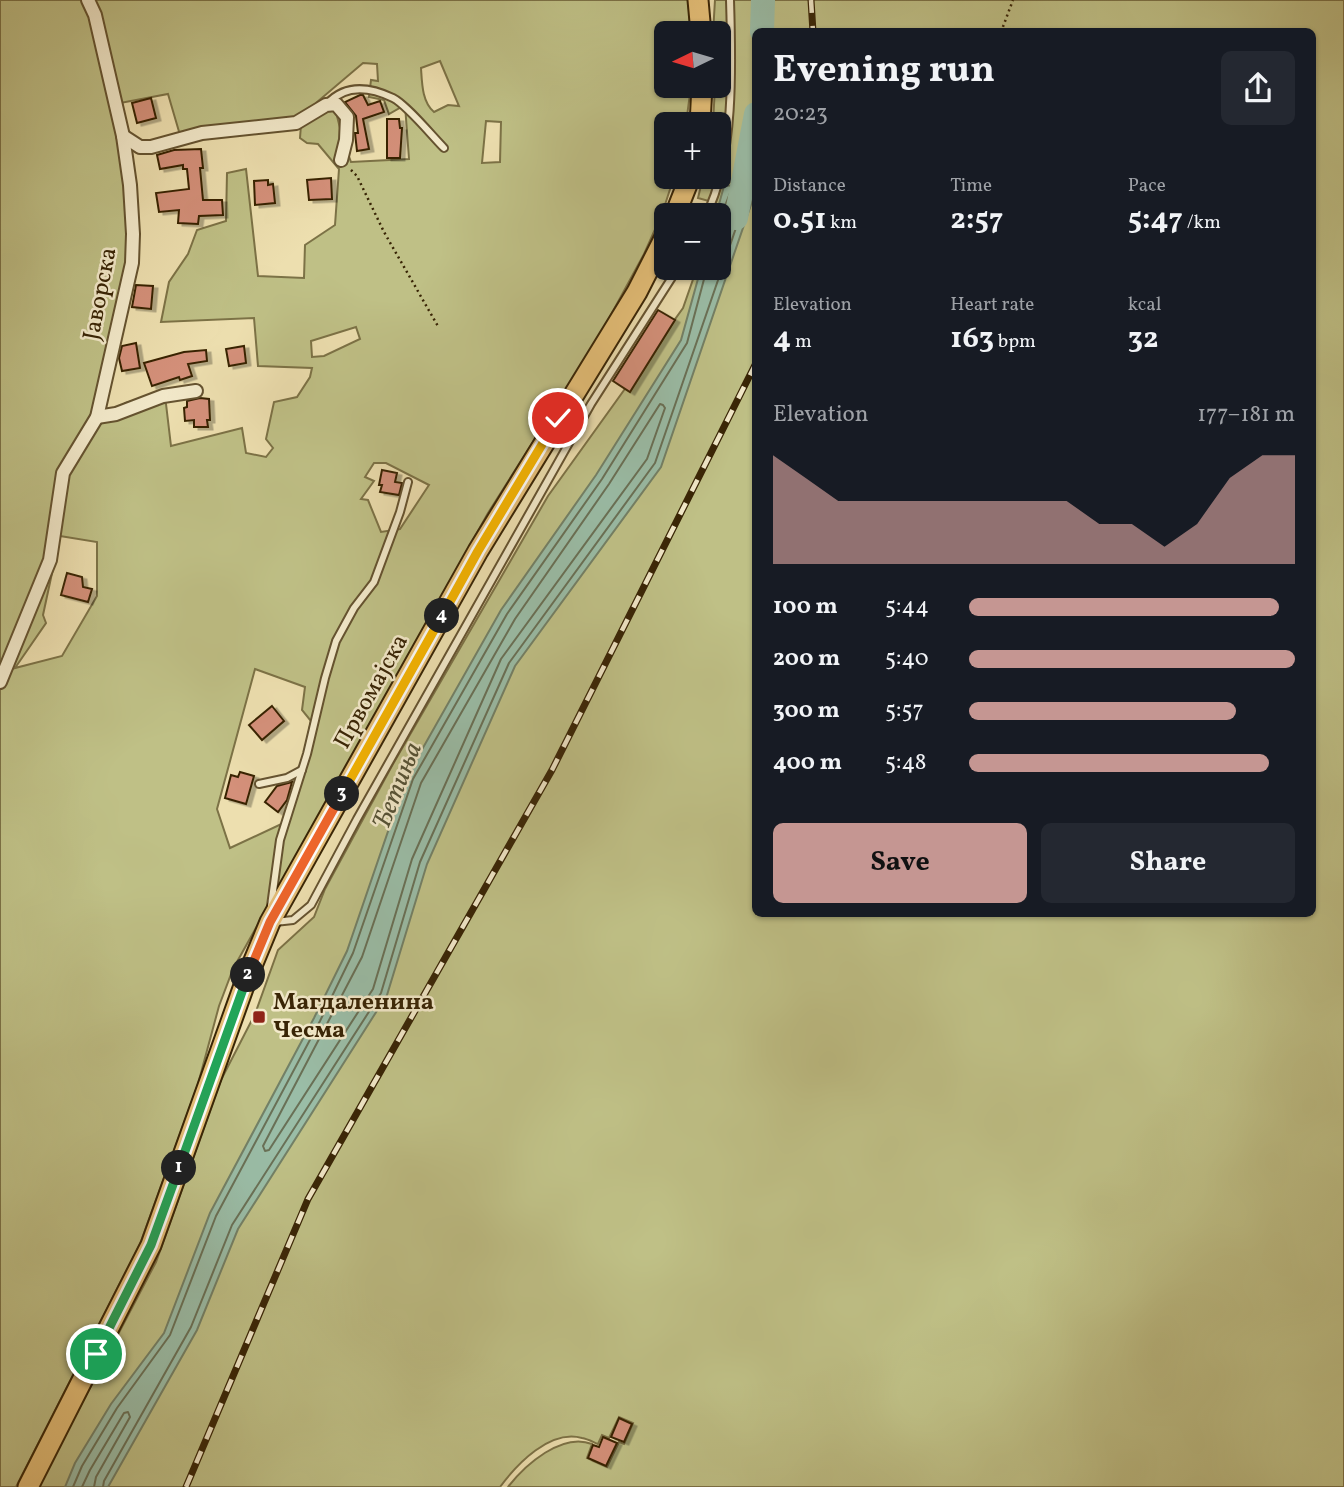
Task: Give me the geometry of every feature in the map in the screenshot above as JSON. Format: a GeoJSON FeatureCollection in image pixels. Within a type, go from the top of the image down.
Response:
{"type":"FeatureCollection","features":[{"type":"Feature","properties":{"kind":"main road"},"geometry":{"type":"LineString","coordinates":[[698,0],[700,21]]}},
{"type":"Feature","properties":{"kind":"main road","name":"Првомајска"},"geometry":{"type":"LineString","coordinates":[[28,1487],[141,1266],[156,1231],[246,980],[270,922],[478,551],[636,292],[654,258]]}},
{"type":"Feature","properties":{"kind":"street","name":"Јаворска"},"geometry":{"type":"LineString","coordinates":[[0,682],[50,560],[63,472],[97,417],[132,263],[130,185],[123,136],[95,15],[88,0]]}},
{"type":"Feature","properties":{"kind":"street"},"geometry":{"type":"LineString","coordinates":[[123,136],[140,147],[151,147],[202,133],[296,123],[326,105],[336,104],[347,117],[346,141],[341,160]]}},
{"type":"Feature","properties":{"kind":"street"},"geometry":{"type":"LineString","coordinates":[[97,417],[116,414],[163,396],[196,391]]}},
{"type":"Feature","properties":{"kind":"lane"},"geometry":{"type":"LineString","coordinates":[[712,203],[723,161],[729,96],[730,0]]}},
{"type":"Feature","properties":{"kind":"lane"},"geometry":{"type":"LineString","coordinates":[[326,105],[336,94],[355,88],[394,99],[444,148]]}},
{"type":"Feature","properties":{"kind":"lane"},"geometry":{"type":"LineString","coordinates":[[270,922],[293,920],[311,905],[591,404],[670,280]]}},
{"type":"Feature","properties":{"kind":"lane","name":"Првомајска"},"geometry":{"type":"LineString","coordinates":[[270,922],[274,876],[281,840],[336,641],[354,608],[374,582],[408,482]]}},
{"type":"Feature","properties":{"kind":"lane"},"geometry":{"type":"LineString","coordinates":[[259,784],[287,778],[302,770]]}},
{"type":"Feature","properties":{"kind":"path"},"geometry":{"type":"LineString","coordinates":[[1002,28],[1013,0]]}},
{"type":"Feature","properties":{"kind":"path"},"geometry":{"type":"LineString","coordinates":[[341,160],[357,176],[384,232],[439,328]]}},
{"type":"Feature","properties":{"kind":"green space"},"geometry":{"type":"Polygon","coordinates":[[[0,0],[688,0],[690,21],[654,21],[654,98],[689,98],[688,112],[654,112],[654,189],[670,189],[666,203],[654,203],[654,232],[644,254],[594,346],[488,513],[233,969],[219,1006],[198,1084],[140,1244],[16,1487],[0,1487],[0,0]],[[440,61],[421,68],[425,98],[434,112],[448,105],[459,106],[440,61]],[[363,63],[317,102],[335,108],[351,162],[409,159],[405,105],[389,114],[384,100],[369,97],[371,80],[378,81],[377,64],[363,63]],[[168,94],[120,103],[128,200],[127,264],[95,426],[118,415],[125,403],[157,394],[166,404],[171,446],[242,428],[246,453],[266,457],[273,448],[266,439],[274,402],[297,397],[310,377],[312,368],[258,366],[254,318],[161,322],[169,282],[188,254],[197,230],[226,221],[227,173],[246,169],[258,276],[304,278],[305,245],[335,225],[339,169],[318,144],[307,143],[300,138],[301,125],[180,135],[168,94]],[[486,121],[482,163],[500,162],[501,122],[486,121]],[[356,327],[311,341],[312,357],[324,356],[360,339],[356,327]],[[374,463],[365,477],[374,481],[361,499],[368,500],[381,532],[400,529],[429,485],[386,463],[374,463]],[[60,536],[43,615],[46,623],[15,668],[62,656],[97,596],[97,542],[60,536]],[[255,669],[217,809],[230,848],[290,820],[311,721],[302,710],[305,687],[255,669]]]}},
{"type":"Feature","properties":{"kind":"green space"},"geometry":{"type":"Polygon","coordinates":[[[715,0],[1344,0],[1344,1487],[508,1487],[524,1469],[545,1453],[569,1443],[592,1444],[587,1458],[607,1467],[619,1442],[624,1444],[633,1423],[619,1417],[609,1438],[602,1435],[598,1444],[584,1438],[570,1437],[546,1443],[515,1468],[500,1487],[38,1487],[156,1262],[221,1080],[255,1014],[278,950],[314,917],[325,889],[393,764],[548,496],[683,308],[693,280],[731,280],[731,203],[710,203],[698,198],[700,189],[731,189],[731,112],[714,112],[714,98],[732,98],[732,21],[714,21],[715,0]]]}},
{"type":"Feature","properties":{"kind":"water"},"geometry":{"type":"Polygon","coordinates":[[[752,184],[752,202],[731,263],[731,203],[719,203],[723,189],[731,189],[731,186],[752,184]]]}},
{"type":"Feature","properties":{"kind":"water"},"geometry":{"type":"Polygon","coordinates":[[[698,280],[725,280],[661,467],[515,666],[427,864],[387,995],[238,1229],[197,1330],[108,1487],[65,1487],[75,1463],[111,1404],[164,1333],[210,1213],[347,951],[407,776],[501,610],[596,475],[681,340],[698,280]]]}},
{"type":"Feature","properties":{"kind":"building"},"geometry":{"type":"Polygon","coordinates":[[[363,95],[368,105],[380,101],[384,112],[363,119],[369,149],[357,151],[356,116],[345,102],[363,95]]]}},
{"type":"Feature","properties":{"kind":"building"},"geometry":{"type":"Polygon","coordinates":[[[151,98],[156,118],[137,123],[132,103],[151,98]]]}},
{"type":"Feature","properties":{"kind":"building"},"geometry":{"type":"Polygon","coordinates":[[[387,119],[399,119],[402,128],[400,158],[387,158],[387,119]]]}},
{"type":"Feature","properties":{"kind":"building"},"geometry":{"type":"Polygon","coordinates":[[[201,149],[203,200],[222,200],[223,215],[199,216],[198,224],[178,223],[179,210],[159,212],[156,193],[189,189],[187,169],[183,169],[183,165],[160,169],[157,155],[174,150],[201,149]]]}},
{"type":"Feature","properties":{"kind":"building"},"geometry":{"type":"Polygon","coordinates":[[[331,178],[332,199],[309,200],[307,180],[331,178]]]}},
{"type":"Feature","properties":{"kind":"building"},"geometry":{"type":"Polygon","coordinates":[[[268,180],[268,185],[273,184],[275,203],[255,205],[254,181],[268,180]]]}},
{"type":"Feature","properties":{"kind":"building"},"geometry":{"type":"Polygon","coordinates":[[[136,285],[153,286],[151,309],[132,307],[136,285]]]}},
{"type":"Feature","properties":{"kind":"building"},"geometry":{"type":"Polygon","coordinates":[[[658,310],[675,320],[630,392],[613,381],[658,310]]]}},
{"type":"Feature","properties":{"kind":"building"},"geometry":{"type":"Polygon","coordinates":[[[136,343],[140,368],[122,371],[119,358],[122,346],[136,343]]]}},
{"type":"Feature","properties":{"kind":"building"},"geometry":{"type":"Polygon","coordinates":[[[244,346],[246,363],[229,366],[226,349],[244,346]]]}},
{"type":"Feature","properties":{"kind":"building"},"geometry":{"type":"Polygon","coordinates":[[[206,350],[207,361],[188,364],[192,376],[180,380],[179,377],[152,386],[144,363],[184,352],[206,350]]]}},
{"type":"Feature","properties":{"kind":"building"},"geometry":{"type":"Polygon","coordinates":[[[209,399],[208,427],[194,427],[194,420],[185,421],[184,408],[187,407],[187,401],[209,399]]]}},
{"type":"Feature","properties":{"kind":"building"},"geometry":{"type":"Polygon","coordinates":[[[382,470],[397,473],[395,482],[402,483],[399,495],[380,492],[382,470]]]}},
{"type":"Feature","properties":{"kind":"building"},"geometry":{"type":"Polygon","coordinates":[[[67,573],[82,577],[83,587],[92,589],[88,602],[61,595],[67,573]]]}},
{"type":"Feature","properties":{"kind":"building"},"geometry":{"type":"Polygon","coordinates":[[[272,706],[284,721],[262,740],[249,725],[272,706]]]}},
{"type":"Feature","properties":{"kind":"building"},"geometry":{"type":"Polygon","coordinates":[[[240,772],[254,776],[246,804],[225,798],[231,775],[238,777],[240,772]]]}},
{"type":"Feature","properties":{"kind":"building"},"geometry":{"type":"Polygon","coordinates":[[[292,782],[287,800],[278,812],[265,802],[277,786],[292,782]]]}},
{"type":"Feature","properties":{"kind":"building"},"geometry":{"type":"Polygon","coordinates":[[[619,1418],[632,1424],[624,1442],[611,1437],[619,1418]]]}},
{"type":"Feature","properties":{"kind":"building"},"geometry":{"type":"Polygon","coordinates":[[[603,1437],[617,1443],[606,1466],[588,1458],[593,1445],[599,1447],[603,1437]]]}},
{"type":"Feature","properties":{"kind":"waterway","name":"Ђетиња"},"geometry":{"type":"LineString","coordinates":[[762,28],[763,0]]}},
{"type":"Feature","properties":{"kind":"waterway","name":"Ђетиња"},"geometry":{"type":"LineString","coordinates":[[736,218],[752,135]]}},
{"type":"Feature","properties":{"kind":"railway"},"geometry":{"type":"LineString","coordinates":[[811,0],[813,28]]}},
{"type":"Feature","properties":{"kind":"railway"},"geometry":{"type":"LineString","coordinates":[[186,1487],[308,1199],[552,770],[752,371]]}},
{"type":"Feature","properties":{"kind":"place","name":"Магдаленина Чесма"},"geometry":{"type":"Point","coordinates":[259,1017]}},
{"type":"Feature","properties":{"kind":"route"},"geometry":{"type":"LineString","coordinates":[[96,1354],[151,1245],[246,980],[270,922],[478,551],[558,418]]}}]}
